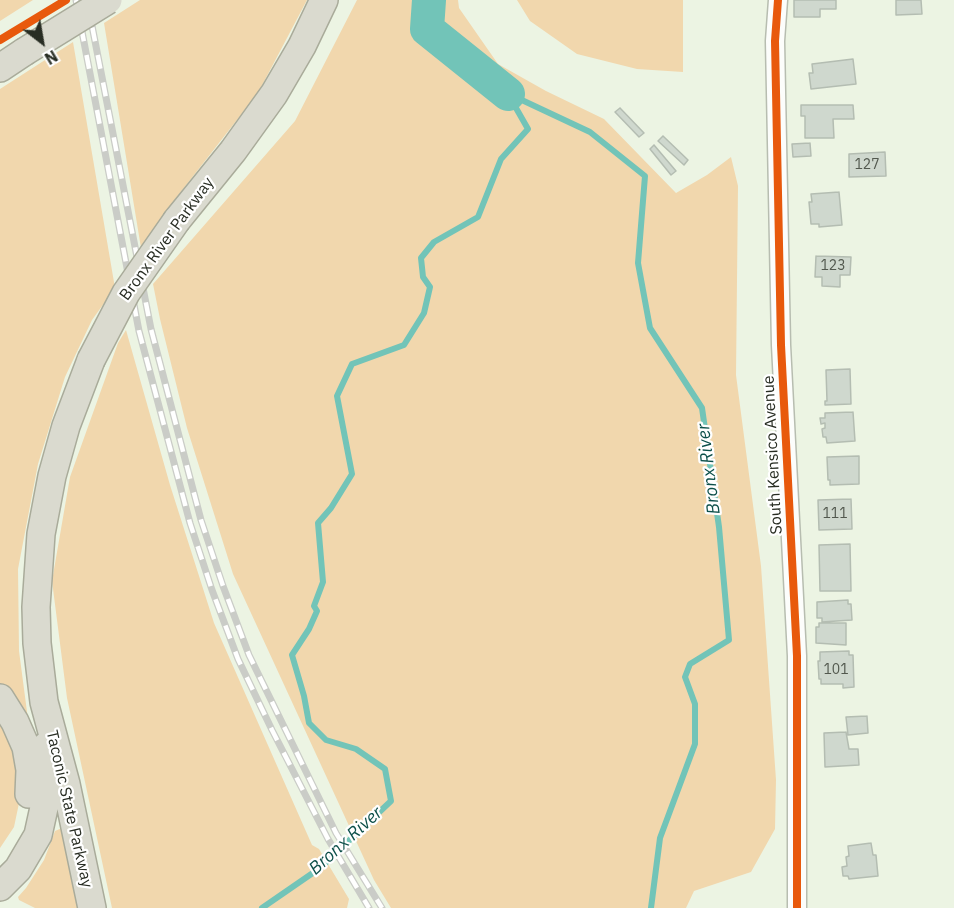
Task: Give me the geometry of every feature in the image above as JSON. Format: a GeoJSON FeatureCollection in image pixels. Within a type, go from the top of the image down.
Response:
{"type":"FeatureCollection","features":[{"type":"Feature","properties":{"kind":"highway"},"geometry":{"type":"LineString","coordinates":[[8,62],[108,0]]}},
{"type":"Feature","properties":{"kind":"highway","name":"Bronx River Parkway"},"geometry":{"type":"LineString","coordinates":[[46,711],[37,642],[36,589],[41,534],[58,452],[91,360],[126,293],[177,220],[274,94],[307,37],[324,0]]}},
{"type":"Feature","properties":{"kind":"highway"},"geometry":{"type":"LineString","coordinates":[[0,698],[22,735],[28,758],[30,782],[28,804],[21,829],[0,863]]}},
{"type":"Feature","properties":{"kind":"highway"},"geometry":{"type":"LineString","coordinates":[[0,887],[26,858],[42,822],[47,794],[46,711]]}},
{"type":"Feature","properties":{"kind":"highway","name":"Taconic State Parkway"},"geometry":{"type":"LineString","coordinates":[[46,711],[66,784],[92,908]]}},
{"type":"Feature","properties":{"kind":"street","name":"South Kensico Avenue"},"geometry":{"type":"LineString","coordinates":[[778,0],[775,41],[781,345],[797,656],[797,908]]}},
{"type":"Feature","properties":{"kind":"shaded area"},"geometry":{"type":"Polygon","coordinates":[[[0,0],[33,0],[0,21],[0,0]]]}},
{"type":"Feature","properties":{"kind":"shaded area"},"geometry":{"type":"Polygon","coordinates":[[[140,0],[307,0],[258,93],[176,198],[141,248],[104,23],[140,0]]]}},
{"type":"Feature","properties":{"kind":"shaded area"},"geometry":{"type":"Polygon","coordinates":[[[357,0],[458,0],[459,8],[498,64],[546,91],[604,119],[676,193],[707,175],[731,157],[738,186],[736,375],[761,566],[776,780],[775,829],[751,872],[694,891],[686,908],[391,908],[374,880],[233,574],[187,428],[153,284],[295,121],[357,0]]]}},
{"type":"Feature","properties":{"kind":"shaded area"},"geometry":{"type":"Polygon","coordinates":[[[517,0],[683,0],[683,72],[637,69],[577,54],[530,21],[517,0]]]}},
{"type":"Feature","properties":{"kind":"shaded area"},"geometry":{"type":"Polygon","coordinates":[[[73,42],[115,288],[92,320],[65,377],[38,464],[18,569],[19,651],[29,727],[0,685],[0,89],[73,42]]]}},
{"type":"Feature","properties":{"kind":"shaded area"},"geometry":{"type":"Polygon","coordinates":[[[126,330],[170,485],[214,623],[312,845],[319,849],[349,899],[347,908],[112,908],[67,698],[52,581],[70,477],[118,343],[126,330]]]}},
{"type":"Feature","properties":{"kind":"shaded area"},"geometry":{"type":"Polygon","coordinates":[[[0,717],[18,751],[22,789],[14,827],[0,848],[0,717]]]}},
{"type":"Feature","properties":{"kind":"shaded area"},"geometry":{"type":"Polygon","coordinates":[[[62,828],[82,908],[35,908],[19,900],[18,897],[44,860],[55,831],[62,828]]]}},
{"type":"Feature","properties":{"kind":"building"},"geometry":{"type":"Polygon","coordinates":[[[794,0],[836,0],[836,9],[820,9],[820,17],[794,17],[794,0]]]}},
{"type":"Feature","properties":{"kind":"building"},"geometry":{"type":"Polygon","coordinates":[[[896,0],[921,0],[922,14],[896,15],[896,0]]]}},
{"type":"Feature","properties":{"kind":"building"},"geometry":{"type":"Polygon","coordinates":[[[853,59],[856,84],[811,89],[809,73],[813,73],[812,64],[853,59]]]}},
{"type":"Feature","properties":{"kind":"building"},"geometry":{"type":"Polygon","coordinates":[[[801,105],[853,105],[854,119],[833,119],[834,138],[805,138],[805,116],[801,116],[801,105]]]}},
{"type":"Feature","properties":{"kind":"building"},"geometry":{"type":"Polygon","coordinates":[[[620,108],[644,133],[639,137],[615,112],[620,108]]]}},
{"type":"Feature","properties":{"kind":"building"},"geometry":{"type":"Polygon","coordinates":[[[663,136],[688,160],[684,165],[658,141],[663,136]]]}},
{"type":"Feature","properties":{"kind":"building"},"geometry":{"type":"Polygon","coordinates":[[[810,143],[811,156],[793,157],[792,144],[810,143]]]}},
{"type":"Feature","properties":{"kind":"building"},"geometry":{"type":"Polygon","coordinates":[[[654,145],[676,171],[671,175],[650,149],[654,145]]]}},
{"type":"Feature","properties":{"kind":"building"},"geometry":{"type":"Polygon","coordinates":[[[885,152],[886,176],[849,177],[849,154],[885,152]]]}},
{"type":"Feature","properties":{"kind":"building"},"geometry":{"type":"Polygon","coordinates":[[[839,192],[842,225],[819,227],[819,224],[811,224],[809,202],[812,202],[811,194],[839,192]]]}},
{"type":"Feature","properties":{"kind":"building"},"geometry":{"type":"Polygon","coordinates":[[[816,256],[851,257],[850,275],[840,275],[840,287],[822,286],[822,277],[815,277],[816,256]]]}},
{"type":"Feature","properties":{"kind":"building"},"geometry":{"type":"Polygon","coordinates":[[[850,369],[851,404],[825,405],[827,401],[826,370],[850,369]]]}},
{"type":"Feature","properties":{"kind":"building"},"geometry":{"type":"Polygon","coordinates":[[[853,412],[855,441],[827,443],[822,429],[825,428],[825,423],[821,424],[820,418],[825,418],[825,413],[853,412]]]}},
{"type":"Feature","properties":{"kind":"building"},"geometry":{"type":"Polygon","coordinates":[[[859,456],[859,484],[830,485],[827,457],[859,456]]]}},
{"type":"Feature","properties":{"kind":"building"},"geometry":{"type":"Polygon","coordinates":[[[851,499],[852,529],[819,530],[818,500],[851,499]]]}},
{"type":"Feature","properties":{"kind":"building"},"geometry":{"type":"Polygon","coordinates":[[[850,544],[851,591],[820,591],[819,545],[850,544]]]}},
{"type":"Feature","properties":{"kind":"building"},"geometry":{"type":"Polygon","coordinates":[[[848,600],[848,604],[851,604],[852,620],[822,622],[822,618],[817,618],[817,602],[848,600]]]}},
{"type":"Feature","properties":{"kind":"building"},"geometry":{"type":"Polygon","coordinates":[[[819,623],[846,623],[846,645],[816,643],[816,627],[819,627],[819,623]]]}},
{"type":"Feature","properties":{"kind":"building"},"geometry":{"type":"Polygon","coordinates":[[[849,651],[849,655],[853,655],[854,687],[843,688],[843,684],[821,684],[818,661],[820,661],[820,652],[849,651]]]}},
{"type":"Feature","properties":{"kind":"building"},"geometry":{"type":"Polygon","coordinates":[[[867,716],[868,733],[848,735],[846,717],[867,716]]]}},
{"type":"Feature","properties":{"kind":"building"},"geometry":{"type":"Polygon","coordinates":[[[846,732],[849,749],[858,749],[859,765],[825,767],[824,733],[846,732]]]}},
{"type":"Feature","properties":{"kind":"building"},"geometry":{"type":"Polygon","coordinates":[[[871,843],[873,855],[876,855],[878,876],[849,879],[848,876],[843,876],[842,867],[847,866],[846,857],[849,856],[848,846],[871,843]]]}},
{"type":"Feature","properties":{"kind":"waterway","name":"Bronx River"},"geometry":{"type":"LineString","coordinates":[[429,0],[427,29],[508,94]]}},
{"type":"Feature","properties":{"kind":"waterway","name":"Bronx River"},"geometry":{"type":"LineString","coordinates":[[262,908],[320,868],[391,801],[385,769],[356,749],[326,740],[309,723],[292,655],[309,629],[317,611],[314,606],[323,582],[318,523],[331,508],[352,474],[337,396],[352,364],[404,345],[424,313],[430,287],[423,277],[421,258],[434,242],[478,217],[501,159],[528,129],[508,94]]}},
{"type":"Feature","properties":{"kind":"waterway","name":"Bronx River"},"geometry":{"type":"LineString","coordinates":[[509,94],[590,132],[645,176],[638,263],[650,328],[702,408],[719,527],[729,640],[690,664],[685,677],[695,704],[695,744],[660,838],[651,908]]}},
{"type":"Feature","properties":{"kind":"railway"},"geometry":{"type":"LineString","coordinates":[[76,0],[139,331],[190,523],[238,659],[328,839],[369,908]]}},
{"type":"Feature","properties":{"kind":"railway"},"geometry":{"type":"LineString","coordinates":[[87,0],[151,329],[201,520],[249,655],[336,833],[382,908]]}},
{"type":"Feature","properties":{"kind":"cycle path"},"geometry":{"type":"LineString","coordinates":[[0,40],[66,0]]}},
{"type":"Feature","properties":{"kind":"cycle path"},"geometry":{"type":"LineString","coordinates":[[778,0],[775,41],[781,345],[797,656],[797,908]]}}]}
